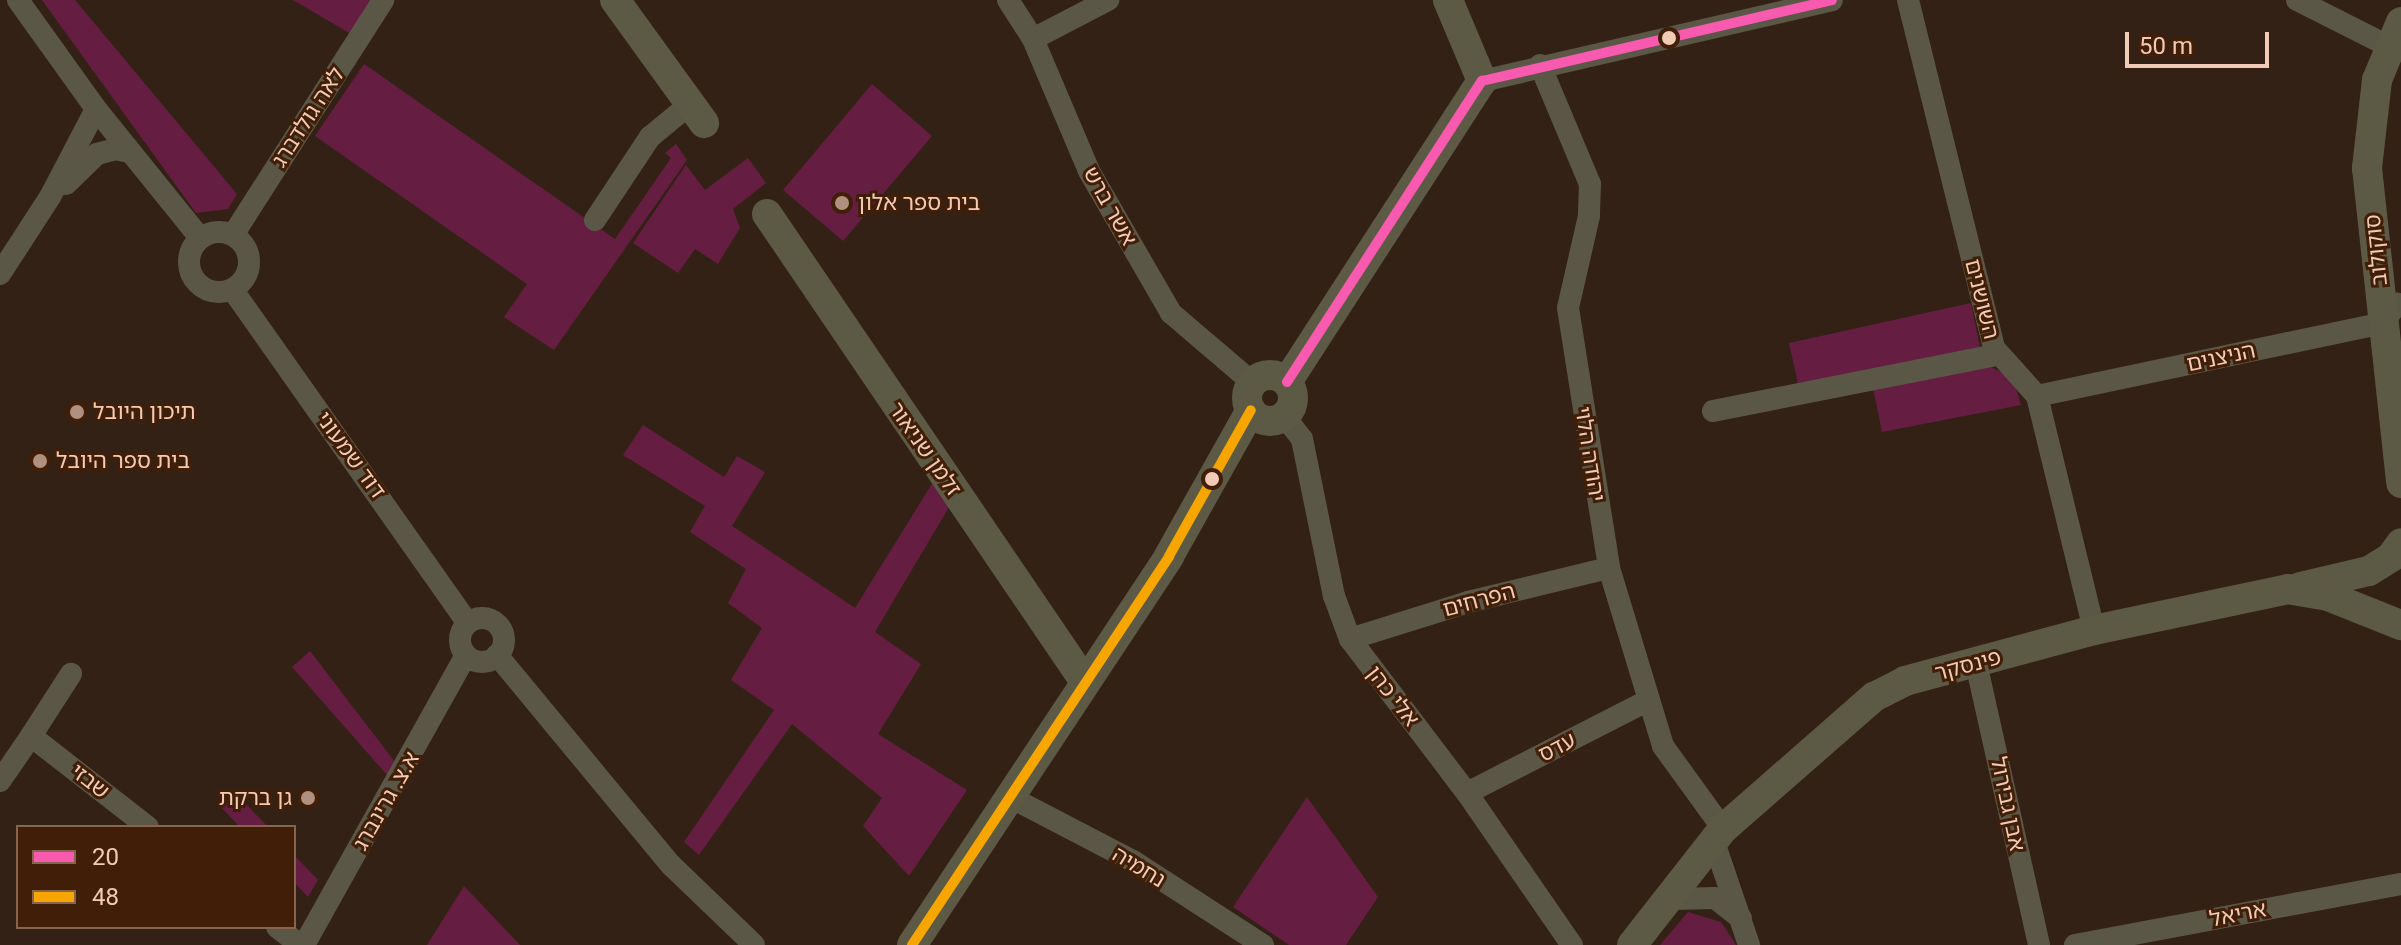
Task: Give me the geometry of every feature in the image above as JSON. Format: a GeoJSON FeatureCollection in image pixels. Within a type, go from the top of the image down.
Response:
{"type":"FeatureCollection","features":[{"type":"Feature","properties":{"kind":"street"},"geometry":{"type":"LineString","coordinates":[[18,0],[96,109],[200,238]]}},
{"type":"Feature","properties":{"kind":"street","name":"לאה גולדברג"},"geometry":{"type":"LineString","coordinates":[[233,235],[383,0]]}},
{"type":"Feature","properties":{"kind":"street"},"geometry":{"type":"LineString","coordinates":[[595,220],[650,137],[697,114],[615,0]]}},
{"type":"Feature","properties":{"kind":"street","name":"אשר ברש"},"geometry":{"type":"LineString","coordinates":[[1008,0],[1033,39],[1089,171],[1171,313],[1252,396]]}},
{"type":"Feature","properties":{"kind":"street"},"geometry":{"type":"LineString","coordinates":[[1033,39],[1108,0]]}},
{"type":"Feature","properties":{"kind":"street"},"geometry":{"type":"LineString","coordinates":[[1448,0],[1482,81]]}},
{"type":"Feature","properties":{"kind":"street"},"geometry":{"type":"LineString","coordinates":[[1287,382],[1482,81],[1540,65],[1832,0]]}},
{"type":"Feature","properties":{"kind":"street","name":"השושנים"},"geometry":{"type":"LineString","coordinates":[[1908,0],[1994,347],[2037,396]]}},
{"type":"Feature","properties":{"kind":"street"},"geometry":{"type":"LineString","coordinates":[[2297,0],[2397,40]]}},
{"type":"Feature","properties":{"kind":"street","name":"סוקולוב"},"geometry":{"type":"LineString","coordinates":[[2397,40],[2371,108],[2367,168],[2390,314],[2401,361]]}},
{"type":"Feature","properties":{"kind":"street","name":"יהודה הלוי"},"geometry":{"type":"LineString","coordinates":[[1540,65],[1590,184],[1589,216],[1568,308],[1609,568],[1663,746],[1719,836],[1749,945]]}},
{"type":"Feature","properties":{"kind":"street"},"geometry":{"type":"LineString","coordinates":[[0,274],[50,197],[96,109]]}},
{"type":"Feature","properties":{"kind":"street"},"geometry":{"type":"LineString","coordinates":[[50,197],[97,154],[116,149],[129,152]]}},
{"type":"Feature","properties":{"kind":"street","name":"זלמן שניאור"},"geometry":{"type":"LineString","coordinates":[[767,214],[1085,682]]}},
{"type":"Feature","properties":{"kind":"street"},"geometry":{"type":"LineString","coordinates":[[221,231],[233,235],[245,246],[249,266],[232,289],[212,291],[195,281],[188,262],[200,238],[221,231]]}},
{"type":"Feature","properties":{"kind":"street","name":"דוד שמעוני"},"geometry":{"type":"LineString","coordinates":[[232,289],[468,623]]}},
{"type":"Feature","properties":{"kind":"street","name":"סוקולוב"},"geometry":{"type":"LineString","coordinates":[[2390,314],[2401,483]]}},
{"type":"Feature","properties":{"kind":"street","name":"הניצנים"},"geometry":{"type":"LineString","coordinates":[[2037,396],[2390,314]]}},
{"type":"Feature","properties":{"kind":"street"},"geometry":{"type":"LineString","coordinates":[[1713,411],[1994,347]]}},
{"type":"Feature","properties":{"kind":"street"},"geometry":{"type":"LineString","coordinates":[[912,945],[1169,556],[1252,396],[1270,375],[1287,382],[1293,400],[1284,416],[1266,420],[1252,396]]}},
{"type":"Feature","properties":{"kind":"street"},"geometry":{"type":"LineString","coordinates":[[2037,396],[2094,630]]}},
{"type":"Feature","properties":{"kind":"street","name":"אלי כהן"},"geometry":{"type":"LineString","coordinates":[[1284,416],[1302,439],[1334,596],[1350,639],[1467,793],[1572,945]]}},
{"type":"Feature","properties":{"kind":"street"},"geometry":{"type":"LineString","coordinates":[[2288,589],[2369,571],[2391,557],[2401,543]]}},
{"type":"Feature","properties":{"kind":"street","name":"הפרחים"},"geometry":{"type":"LineString","coordinates":[[1350,639],[1609,568]]}},
{"type":"Feature","properties":{"kind":"street","name":"פינסקר"},"geometry":{"type":"LineString","coordinates":[[1632,945],[1672,899],[1719,836],[1874,697],[1905,681],[2094,630],[2288,589],[2328,596],[2401,625]]}},
{"type":"Feature","properties":{"kind":"street"},"geometry":{"type":"LineString","coordinates":[[488,618],[499,626],[504,639],[497,655],[484,662],[466,655],[460,639],[468,623],[488,618]]}},
{"type":"Feature","properties":{"kind":"street","name":"א.צ. גרינברג"},"geometry":{"type":"LineString","coordinates":[[302,945],[466,655]]}},
{"type":"Feature","properties":{"kind":"street"},"geometry":{"type":"LineString","coordinates":[[497,655],[671,865],[754,945]]}},
{"type":"Feature","properties":{"kind":"street","name":"אבן גבירול"},"geometry":{"type":"LineString","coordinates":[[1976,663],[2039,945]]}},
{"type":"Feature","properties":{"kind":"street"},"geometry":{"type":"LineString","coordinates":[[0,781],[71,674]]}},
{"type":"Feature","properties":{"kind":"street","name":"עדס"},"geometry":{"type":"LineString","coordinates":[[1467,793],[1647,701]]}},
{"type":"Feature","properties":{"kind":"street","name":"שבזי"},"geometry":{"type":"LineString","coordinates":[[31,736],[145,825]]}},
{"type":"Feature","properties":{"kind":"street","name":"נחמיה"},"geometry":{"type":"LineString","coordinates":[[1010,797],[1133,861],[1263,945]]}},
{"type":"Feature","properties":{"kind":"street","name":"אריאל"},"geometry":{"type":"LineString","coordinates":[[2075,945],[2401,884]]}},
{"type":"Feature","properties":{"kind":"street"},"geometry":{"type":"LineString","coordinates":[[1672,899],[1715,898],[1741,918]]}},
{"type":"Feature","properties":{"kind":"street"},"geometry":{"type":"LineString","coordinates":[[280,929],[302,945]]}},
{"type":"Feature","properties":{"kind":"shaded area"},"geometry":{"type":"Polygon","coordinates":[[[42,0],[75,0],[237,194],[228,209],[196,213],[42,0]]]}},
{"type":"Feature","properties":{"kind":"shaded area"},"geometry":{"type":"Polygon","coordinates":[[[293,0],[378,0],[356,37],[293,0]]]}},
{"type":"Feature","properties":{"kind":"shaded area"},"geometry":{"type":"Polygon","coordinates":[[[364,64],[615,239],[671,158],[665,153],[676,144],[687,160],[554,350],[504,317],[527,284],[315,136],[364,64]]]}},
{"type":"Feature","properties":{"kind":"shaded area"},"geometry":{"type":"Polygon","coordinates":[[[872,84],[932,136],[843,241],[783,190],[872,84]]]}},
{"type":"Feature","properties":{"kind":"shaded area"},"geometry":{"type":"Polygon","coordinates":[[[748,158],[766,183],[733,209],[740,228],[718,264],[695,249],[678,273],[633,243],[686,165],[705,190],[748,158]]]}},
{"type":"Feature","properties":{"kind":"shaded area"},"geometry":{"type":"Polygon","coordinates":[[[1971,303],[1980,348],[1799,388],[1789,343],[1971,303]]]}},
{"type":"Feature","properties":{"kind":"shaded area"},"geometry":{"type":"Polygon","coordinates":[[[1991,367],[2013,378],[2021,405],[1882,432],[1873,388],[1991,367]]]}},
{"type":"Feature","properties":{"kind":"shaded area"},"geometry":{"type":"Polygon","coordinates":[[[643,425],[724,477],[737,456],[765,472],[732,526],[855,608],[935,479],[952,502],[875,632],[921,664],[878,734],[967,790],[909,876],[863,826],[882,798],[792,724],[699,855],[684,842],[774,710],[731,680],[762,628],[728,603],[746,569],[690,532],[705,506],[623,455],[643,425]]]}},
{"type":"Feature","properties":{"kind":"shaded area"},"geometry":{"type":"Polygon","coordinates":[[[310,651],[395,762],[387,775],[292,667],[310,651]]]}},
{"type":"Feature","properties":{"kind":"shaded area"},"geometry":{"type":"Polygon","coordinates":[[[1307,797],[1378,897],[1346,945],[1289,945],[1233,907],[1307,797]]]}},
{"type":"Feature","properties":{"kind":"shaded area"},"geometry":{"type":"Polygon","coordinates":[[[242,800],[266,825],[238,825],[221,807],[228,801],[234,807],[242,800]]]}},
{"type":"Feature","properties":{"kind":"shaded area"},"geometry":{"type":"Polygon","coordinates":[[[296,857],[318,880],[308,897],[296,884],[296,857]]]}},
{"type":"Feature","properties":{"kind":"shaded area"},"geometry":{"type":"Polygon","coordinates":[[[464,886],[520,945],[427,945],[464,886]]]}},
{"type":"Feature","properties":{"kind":"shaded area"},"geometry":{"type":"Polygon","coordinates":[[[1688,912],[1721,922],[1736,945],[1660,945],[1688,912]]]}},
{"type":"Feature","properties":{"kind":"transit line","name":"20"},"geometry":{"type":"LineString","coordinates":[[1287,382],[1482,81],[1832,0]]}},
{"type":"Feature","properties":{"kind":"transit line","name":"48"},"geometry":{"type":"LineString","coordinates":[[912,945],[1169,556],[1251,410]]}},
{"type":"Feature","properties":{"kind":"place","name":"בית ספר אלון"},"geometry":{"type":"Point","coordinates":[842,203]}},
{"type":"Feature","properties":{"kind":"place","name":"תיכון היובל"},"geometry":{"type":"Point","coordinates":[77,412]}},
{"type":"Feature","properties":{"kind":"place","name":"בית ספר היובל"},"geometry":{"type":"Point","coordinates":[40,461]}},
{"type":"Feature","properties":{"kind":"place","name":"גן ברקת"},"geometry":{"type":"Point","coordinates":[308,798]}}]}
